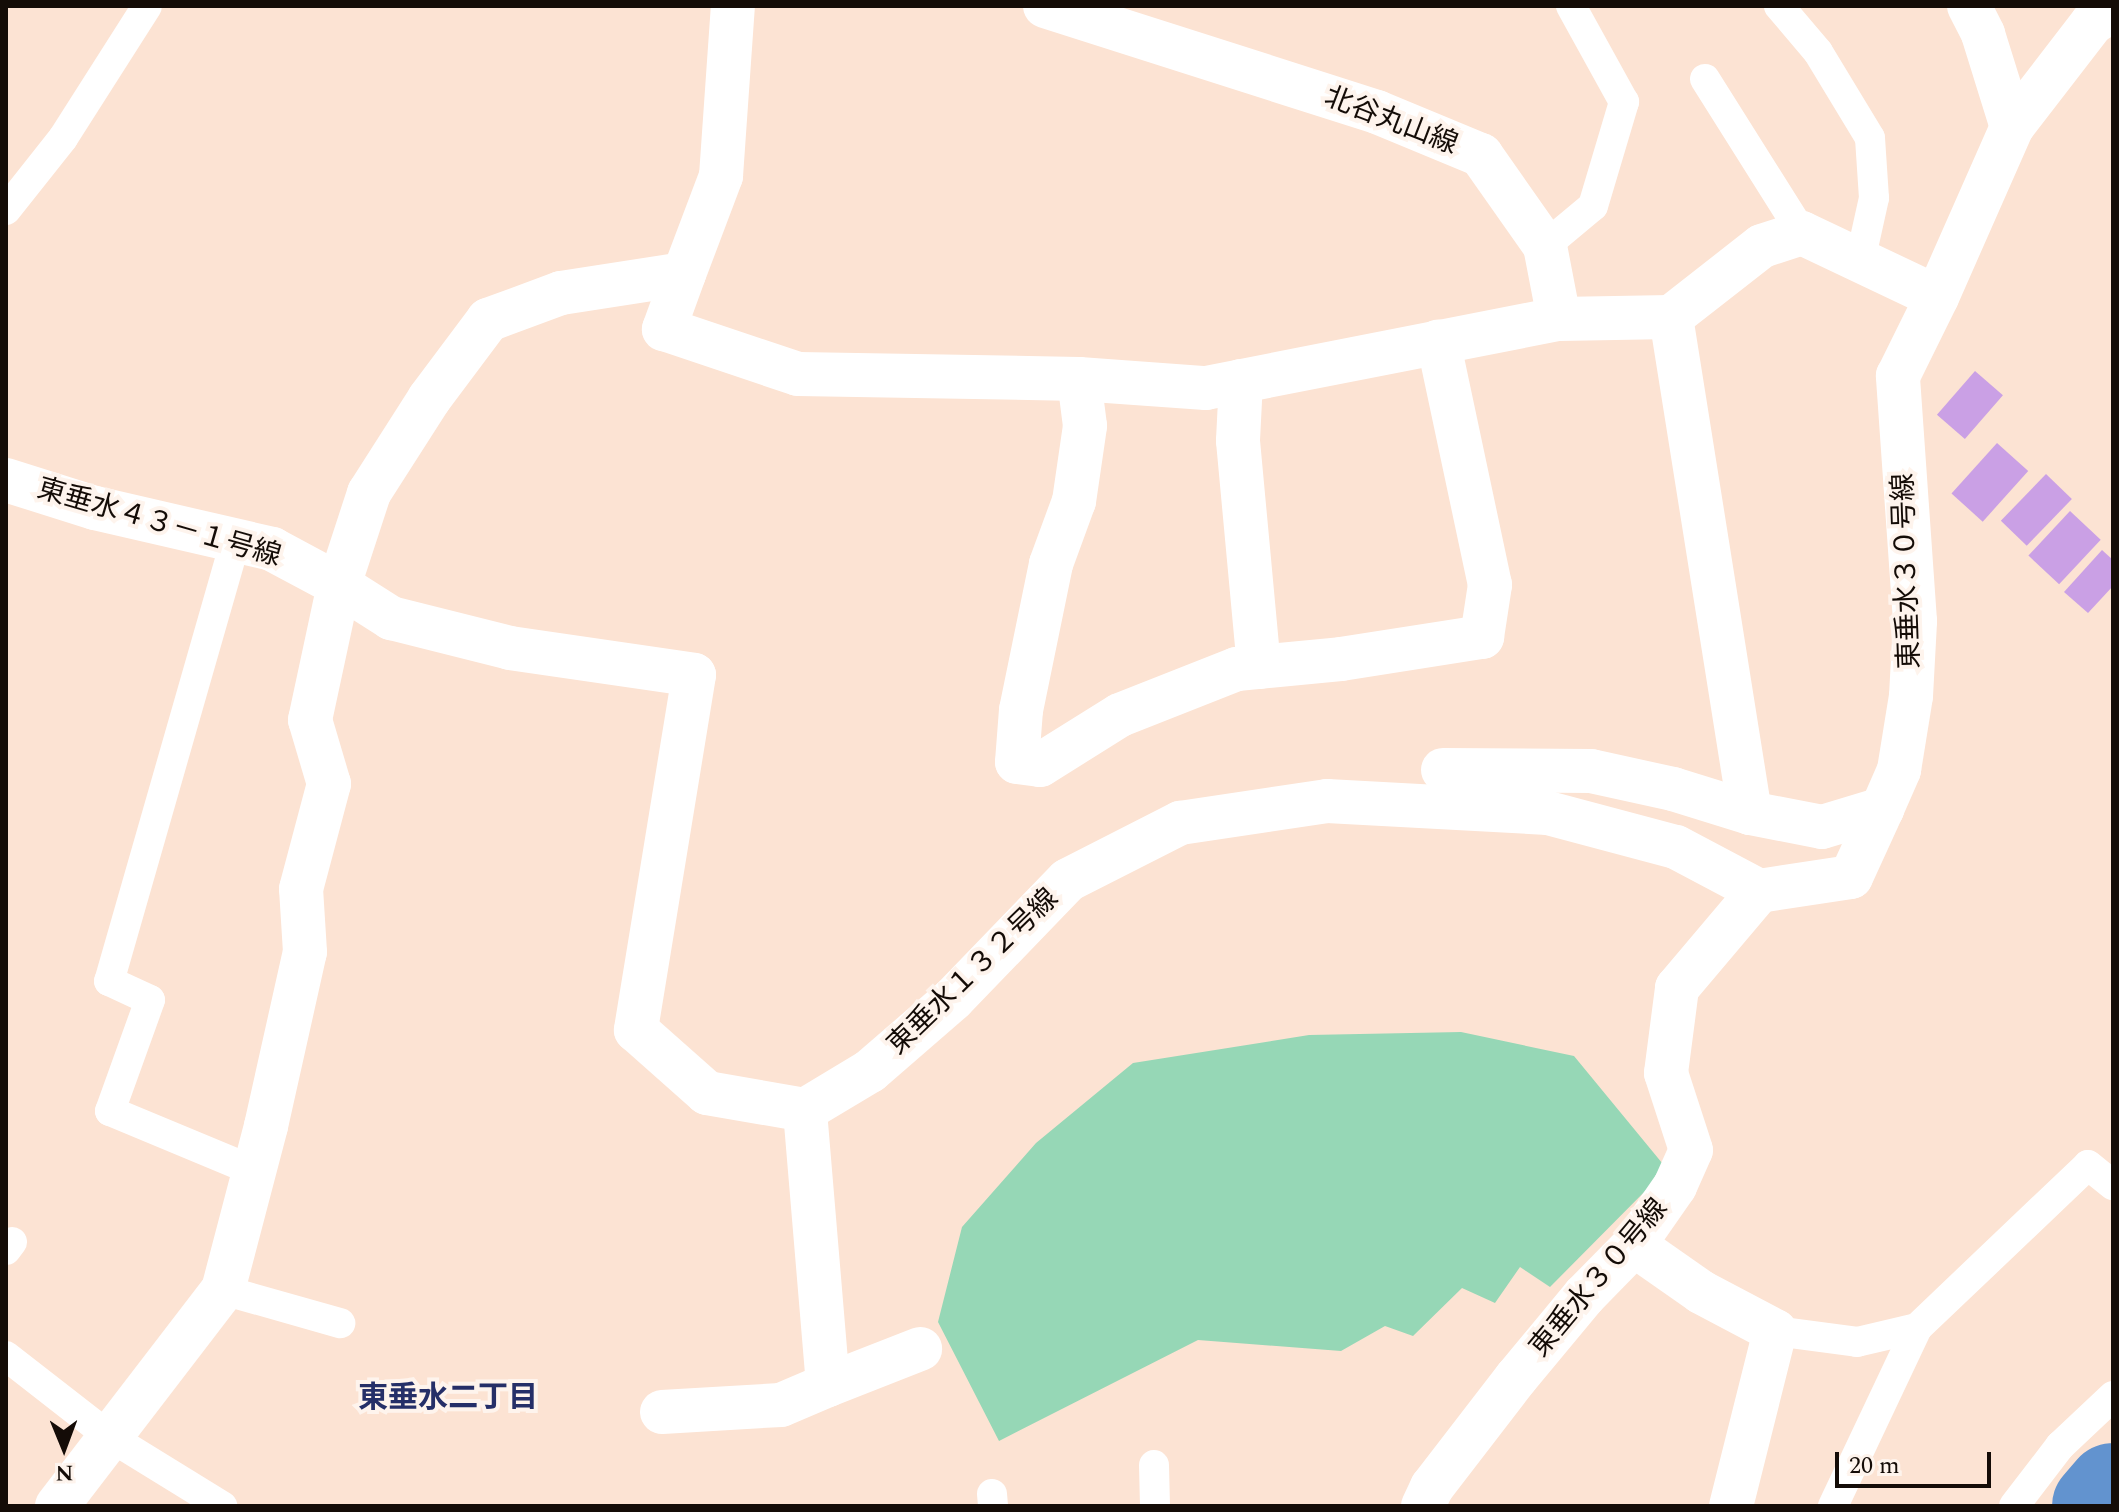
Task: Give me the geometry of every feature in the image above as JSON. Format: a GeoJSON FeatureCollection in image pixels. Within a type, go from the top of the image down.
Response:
{"type":"FeatureCollection","features":[{"type":"Feature","properties":{"kind":"street"},"geometry":{"type":"LineString","coordinates":[[733,6],[721,176],[664,329],[798,374],[1079,379],[1206,388],[1559,319],[1671,317],[1762,246],[1802,233],[1937,297]]}},
{"type":"Feature","properties":{"kind":"street","name":"北谷丸山線"},"geometry":{"type":"LineString","coordinates":[[1045,6],[1377,112],[1481,155],[1545,246],[1559,319]]}},
{"type":"Feature","properties":{"kind":"street"},"geometry":{"type":"LineString","coordinates":[[1969,6],[1983,34],[2012,127]]}},
{"type":"Feature","properties":{"kind":"street","name":"東垂水３０号線"},"geometry":{"type":"LineString","coordinates":[[1423,1506],[1432,1487],[1516,1378],[1584,1296],[1634,1245],[1675,1186],[1691,1150],[1666,1073],[1677,988],[1759,891],[1851,877],[1899,770],[1911,696],[1915,621],[1898,376],[1937,297],[2012,127],[2092,23],[2113,10]]}},
{"type":"Feature","properties":{"kind":"street"},"geometry":{"type":"LineString","coordinates":[[57,1506],[223,1290],[305,952],[301,889],[329,784],[310,720],[339,585],[369,493],[429,399],[488,320],[561,293],[684,274]]}},
{"type":"Feature","properties":{"kind":"street"},"geometry":{"type":"LineString","coordinates":[[1671,317],[1750,813]]}},
{"type":"Feature","properties":{"kind":"street"},"geometry":{"type":"LineString","coordinates":[[1079,379],[1085,426],[1074,501],[1051,564],[1021,710],[1017,762],[1040,765],[1120,715],[1237,669],[1341,659],[1482,637],[1490,585],[1438,341]]}},
{"type":"Feature","properties":{"kind":"street"},"geometry":{"type":"LineString","coordinates":[[1241,381],[1238,441],[1259,667]]}},
{"type":"Feature","properties":{"kind":"street","name":"東垂水４３－１号線"},"geometry":{"type":"LineString","coordinates":[[6,480],[95,508],[272,549],[339,585]]}},
{"type":"Feature","properties":{"kind":"street"},"geometry":{"type":"LineString","coordinates":[[339,585],[391,618],[510,648],[694,675],[636,1030],[707,1093],[805,1110],[828,1385]]}},
{"type":"Feature","properties":{"kind":"street"},"geometry":{"type":"LineString","coordinates":[[1443,770],[1591,771],[1673,789],[1750,813],[1822,827],[1882,809]]}},
{"type":"Feature","properties":{"kind":"street","name":"東垂水１３２号線"},"geometry":{"type":"LineString","coordinates":[[805,1110],[870,1071],[941,1010],[1068,880],[1180,823],[1327,801],[1548,813],[1676,847],[1759,891]]}},
{"type":"Feature","properties":{"kind":"street"},"geometry":{"type":"LineString","coordinates":[[1634,1245],[1701,1292],[1775,1331],[1731,1506]]}},
{"type":"Feature","properties":{"kind":"street"},"geometry":{"type":"LineString","coordinates":[[662,1412],[781,1405],[920,1349]]}},
{"type":"Feature","properties":{"kind":"lane"},"geometry":{"type":"LineString","coordinates":[[6,210],[63,138],[147,6]]}},
{"type":"Feature","properties":{"kind":"lane"},"geometry":{"type":"LineString","coordinates":[[1545,246],[1593,206],[1624,102],[1571,6]]}},
{"type":"Feature","properties":{"kind":"lane"},"geometry":{"type":"LineString","coordinates":[[1779,6],[1818,52],[1870,138],[1874,198],[1860,261]]}},
{"type":"Feature","properties":{"kind":"lane"},"geometry":{"type":"LineString","coordinates":[[1705,79],[1802,233]]}},
{"type":"Feature","properties":{"kind":"lane"},"geometry":{"type":"LineString","coordinates":[[236,539],[109,981],[150,1000],[110,1111],[254,1171]]}},
{"type":"Feature","properties":{"kind":"lane"},"geometry":{"type":"LineString","coordinates":[[1833,1506],[1917,1328],[2088,1165],[2113,1185]]}},
{"type":"Feature","properties":{"kind":"lane"},"geometry":{"type":"LineString","coordinates":[[223,1290],[340,1323]]}},
{"type":"Feature","properties":{"kind":"lane"},"geometry":{"type":"LineString","coordinates":[[1775,1331],[1857,1342],[1917,1328]]}},
{"type":"Feature","properties":{"kind":"lane"},"geometry":{"type":"LineString","coordinates":[[6,1356],[110,1437],[222,1506]]}},
{"type":"Feature","properties":{"kind":"lane"},"geometry":{"type":"LineString","coordinates":[[2014,1506],[2060,1446],[2113,1396]]}},
{"type":"Feature","properties":{"kind":"lane"},"geometry":{"type":"LineString","coordinates":[[1154,1465],[1155,1506]]}},
{"type":"Feature","properties":{"kind":"green space"},"geometry":{"type":"Polygon","coordinates":[[[1461,1032],[1574,1056],[1667,1169],[1550,1287],[1520,1267],[1495,1303],[1462,1288],[1413,1336],[1385,1326],[1341,1351],[1198,1340],[999,1441],[938,1322],[962,1227],[1036,1143],[1133,1063],[1309,1035],[1461,1032]]]}},
{"type":"Feature","properties":{"kind":"building"},"geometry":{"type":"Polygon","coordinates":[[[1975,371],[2003,395],[1965,439],[1937,415],[1975,371]]]}},
{"type":"Feature","properties":{"kind":"building"},"geometry":{"type":"Polygon","coordinates":[[[1997,443],[2028,471],[1983,522],[1951,494],[1997,443]]]}},
{"type":"Feature","properties":{"kind":"building"},"geometry":{"type":"Polygon","coordinates":[[[2046,474],[2072,499],[2027,546],[2001,521],[2046,474]]]}},
{"type":"Feature","properties":{"kind":"building"},"geometry":{"type":"Polygon","coordinates":[[[2070,511],[2101,540],[2059,584],[2028,556],[2070,511]]]}},
{"type":"Feature","properties":{"kind":"building"},"geometry":{"type":"Polygon","coordinates":[[[2102,550],[2113,560],[2113,586],[2088,613],[2064,592],[2102,550]]]}},
{"type":"Feature","properties":{"kind":"waterway"},"geometry":{"type":"LineString","coordinates":[[2099,1506],[2113,1490]]}},
{"type":"Feature","properties":{"kind":"district","name":"東垂水二丁目"},"geometry":{"type":"Point","coordinates":[448,1398]}}]}
